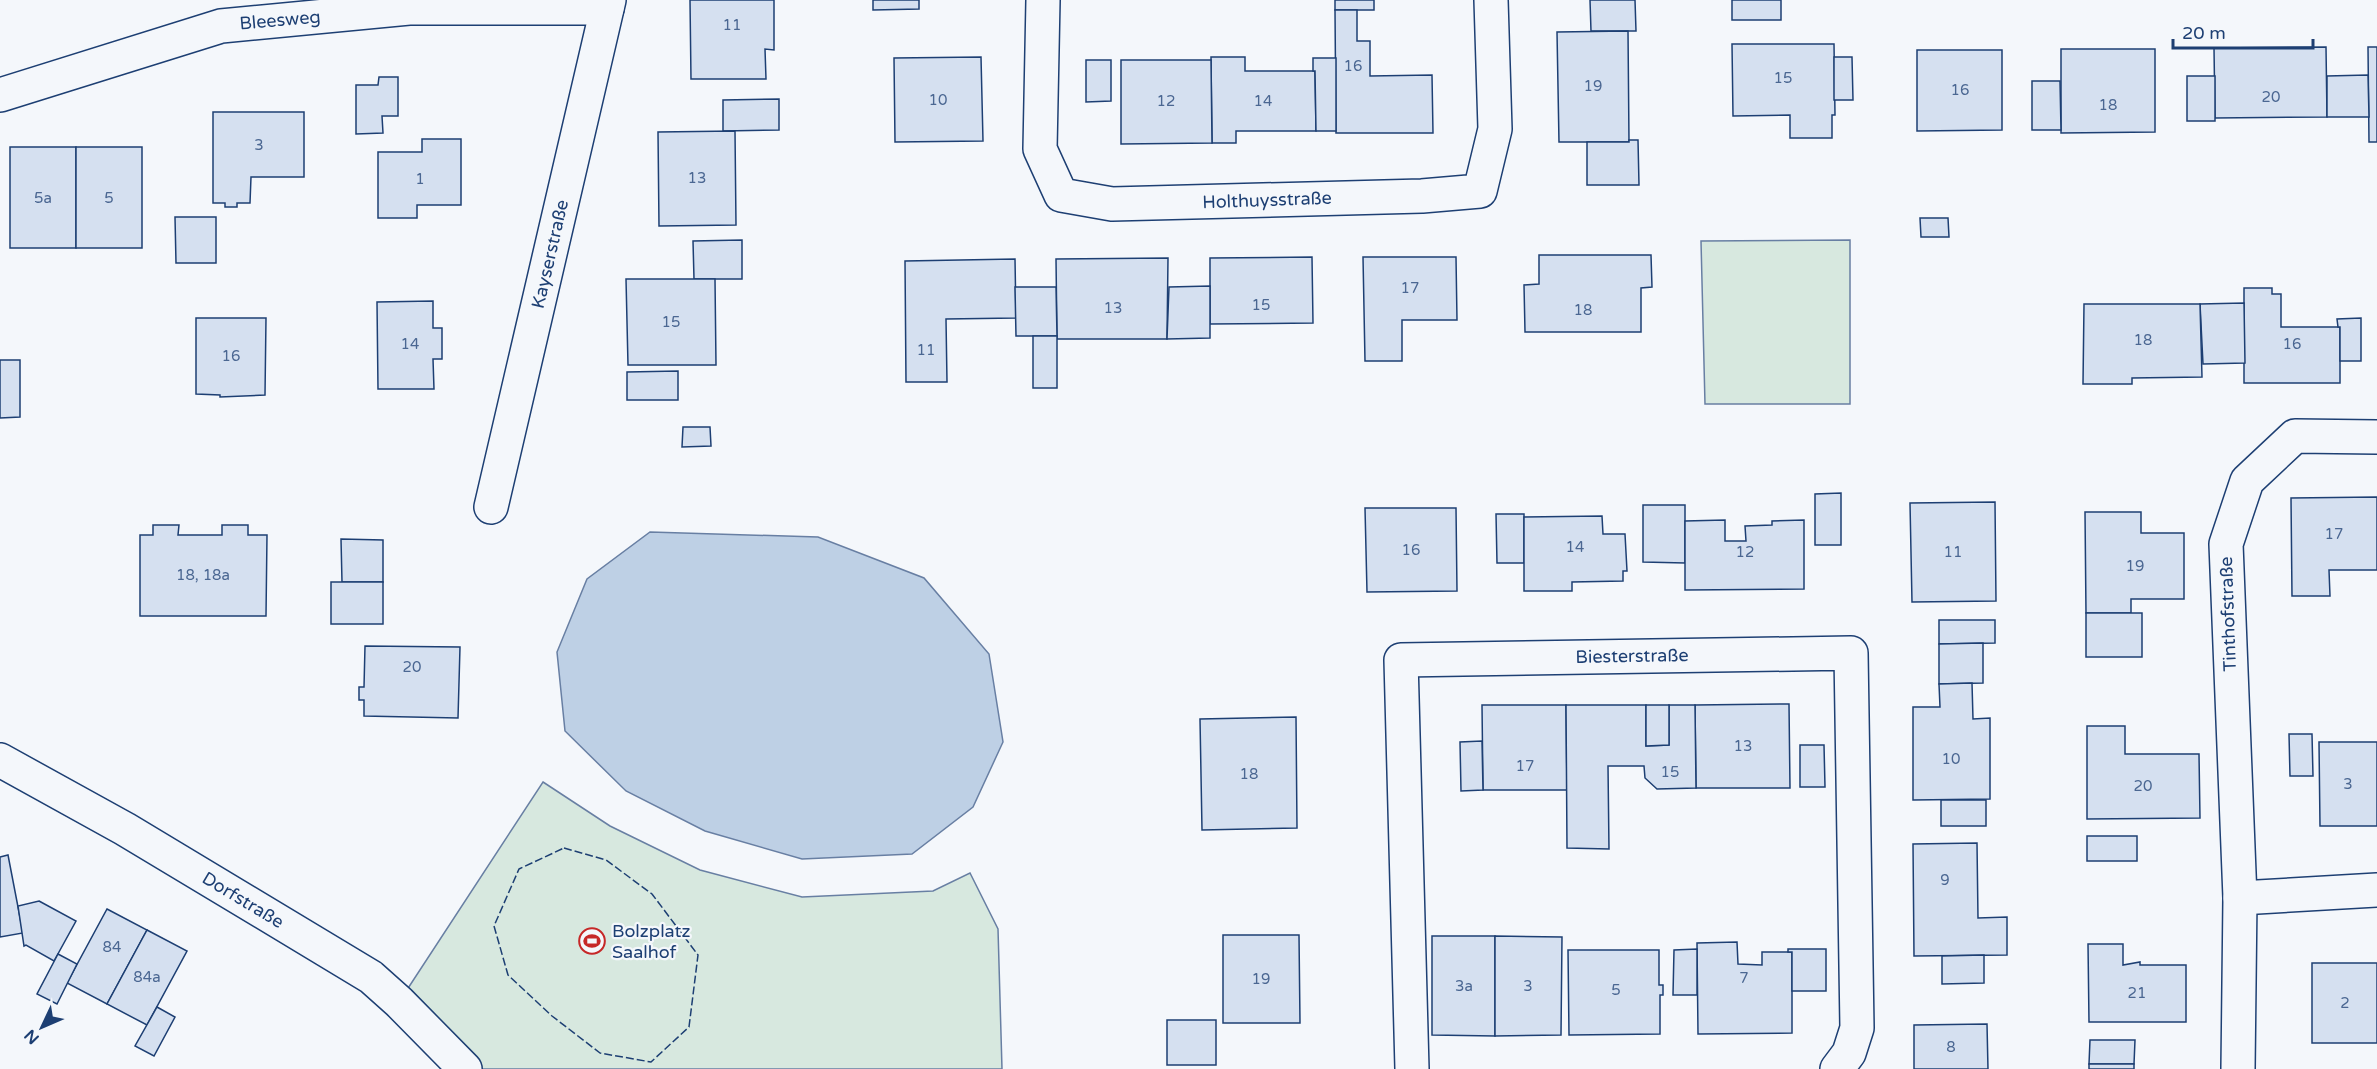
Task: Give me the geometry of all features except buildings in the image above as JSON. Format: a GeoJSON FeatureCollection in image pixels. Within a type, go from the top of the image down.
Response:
{"type":"FeatureCollection","features":[{"type":"Feature","properties":{"kind":"street","name":"Holthuysstraße"},"geometry":{"type":"LineString","coordinates":[[1043,0],[1040,149],[1061,195],[1112,204],[1422,196],[1480,191],[1495,129],[1491,0]]}},
{"type":"Feature","properties":{"kind":"street","name":"Bleesweg"},"geometry":{"type":"LineString","coordinates":[[0,95],[221,26],[409,8],[608,4]]}},
{"type":"Feature","properties":{"kind":"street","name":"Kayserstraße"},"geometry":{"type":"LineString","coordinates":[[491,507],[608,4]]}},
{"type":"Feature","properties":{"kind":"street","name":"Tinthofstraße"},"geometry":{"type":"LineString","coordinates":[[2238,1069],[2240,898],[2226,544],[2247,481],[2295,436],[2377,437]]}},
{"type":"Feature","properties":{"kind":"street","name":"Biesterstraße"},"geometry":{"type":"LineString","coordinates":[[1412,1069],[1401,660],[1851,652],[1857,1028],[1849,1053],[1837,1069]]}},
{"type":"Feature","properties":{"kind":"street","name":"Dorfstraße"},"geometry":{"type":"LineString","coordinates":[[0,760],[125,829],[371,977],[465,1069]]}},
{"type":"Feature","properties":{"kind":"street"},"geometry":{"type":"LineString","coordinates":[[2240,898],[2377,890]]}},
{"type":"Feature","properties":{"kind":"shaded area"},"geometry":{"type":"Polygon","coordinates":[[[1850,240],[1850,404],[1705,404],[1701,241],[1850,240]]]}},
{"type":"Feature","properties":{"kind":"shaded area"},"geometry":{"type":"Polygon","coordinates":[[[543,782],[610,826],[700,870],[802,897],[933,891],[970,873],[998,929],[1002,1069],[465,1069],[399,1002],[543,782]]]}},
{"type":"Feature","properties":{"kind":"water"},"geometry":{"type":"Polygon","coordinates":[[[650,532],[818,537],[924,578],[989,654],[1003,742],[973,807],[912,854],[802,859],[705,831],[626,791],[565,731],[557,652],[587,579],[650,532]]]}},
{"type":"Feature","properties":{"kind":"fence"},"geometry":{"type":"LineString","coordinates":[[564,848],[606,860],[652,894],[698,955],[689,1027],[651,1062],[600,1053],[552,1016],[508,975],[494,926],[519,869],[564,848]]}},
{"type":"Feature","properties":{"kind":"place","name":"Bolzplatz Saalhof"},"geometry":{"type":"Point","coordinates":[592,941]}}]}
